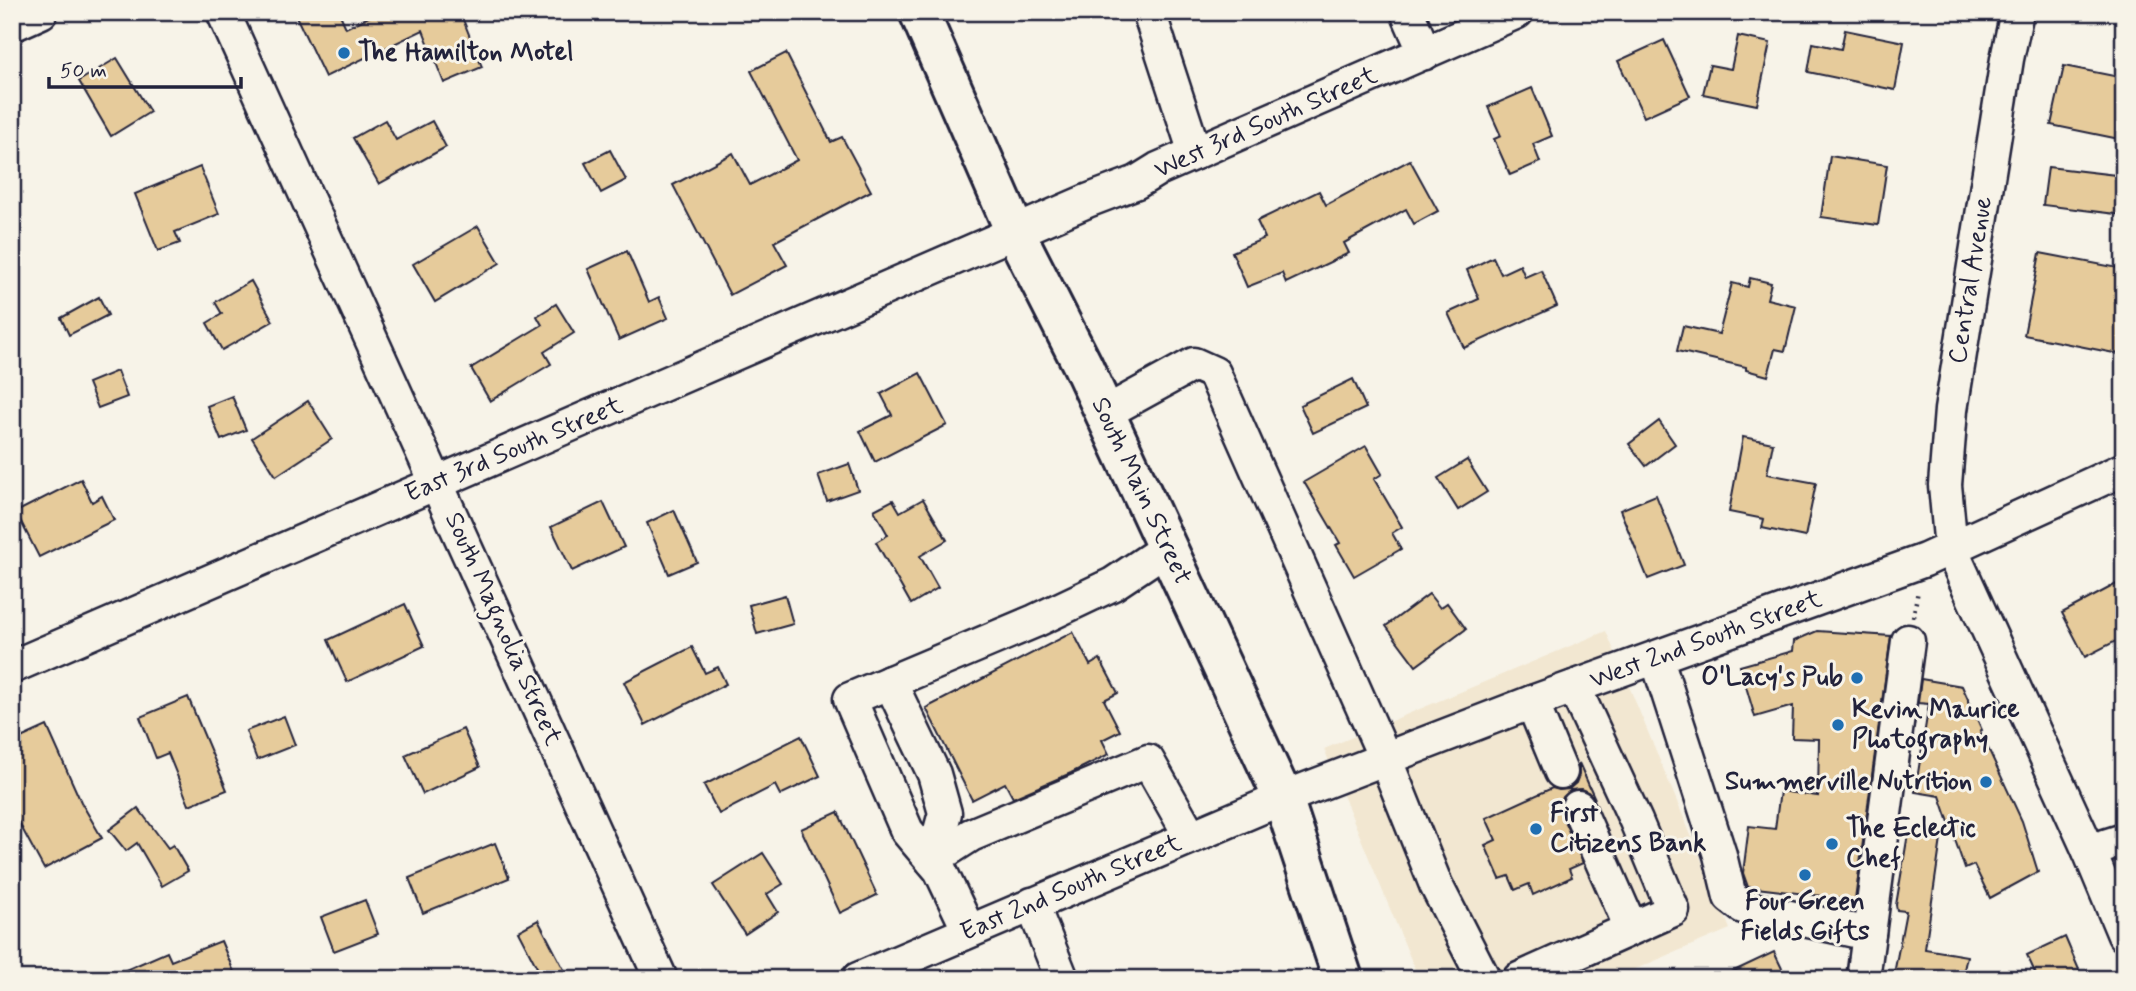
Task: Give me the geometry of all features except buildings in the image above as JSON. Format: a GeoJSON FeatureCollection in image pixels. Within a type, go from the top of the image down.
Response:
{"type":"FeatureCollection","features":[{"type":"Feature","properties":{"kind":"main road","name":"South Main Street"},"geometry":{"type":"LineString","coordinates":[[919,12],[1015,232],[1105,413],[1283,798],[1343,979]]}},
{"type":"Feature","properties":{"kind":"street"},"geometry":{"type":"LineString","coordinates":[[12,25],[41,12]]}},
{"type":"Feature","properties":{"kind":"street","name":"South Magnolia Street"},"geometry":{"type":"LineString","coordinates":[[223,12],[661,979]]}},
{"type":"Feature","properties":{"kind":"street"},"geometry":{"type":"LineString","coordinates":[[1149,12],[1195,153]]}},
{"type":"Feature","properties":{"kind":"street"},"geometry":{"type":"LineString","coordinates":[[1407,12],[1425,53]]}},
{"type":"Feature","properties":{"kind":"street","name":"West 3rd South Street"},"geometry":{"type":"LineString","coordinates":[[1015,232],[1138,182],[1158,169],[1517,12]]}},
{"type":"Feature","properties":{"kind":"street","name":"Central Avenue"},"geometry":{"type":"LineString","coordinates":[[2017,12],[2007,59],[1951,410],[1938,554],[2089,852],[2124,935]]}},
{"type":"Feature","properties":{"kind":"street","name":"East 3rd South Street"},"geometry":{"type":"LineString","coordinates":[[12,667],[1015,232]]}},
{"type":"Feature","properties":{"kind":"street"},"geometry":{"type":"LineString","coordinates":[[1105,413],[1194,364],[1214,373],[1385,758],[1436,886],[1483,979]]}},
{"type":"Feature","properties":{"kind":"street","name":"West 2nd South Street"},"geometry":{"type":"LineString","coordinates":[[1283,798],[1532,702],[1657,659],[1938,554],[2124,469]]}},
{"type":"Feature","properties":{"kind":"street"},"geometry":{"type":"LineString","coordinates":[[969,931],[940,870],[907,831],[850,699],[1035,621],[1113,584],[1167,548]]}},
{"type":"Feature","properties":{"kind":"street"},"geometry":{"type":"LineString","coordinates":[[1863,979],[1908,641]]}},
{"type":"Feature","properties":{"kind":"street"},"geometry":{"type":"LineString","coordinates":[[1657,659],[1720,855],[1730,897],[1743,907],[1870,928]]}},
{"type":"Feature","properties":{"kind":"street"},"geometry":{"type":"LineString","coordinates":[[890,682],[934,774],[945,814],[932,860]]}},
{"type":"Feature","properties":{"kind":"street"},"geometry":{"type":"LineString","coordinates":[[1519,979],[1673,910],[1636,821],[1574,687]]}},
{"type":"Feature","properties":{"kind":"street"},"geometry":{"type":"LineString","coordinates":[[1532,702],[1560,772]]}},
{"type":"Feature","properties":{"kind":"street"},"geometry":{"type":"LineString","coordinates":[[932,860],[971,835],[1148,761],[1191,837]]}},
{"type":"Feature","properties":{"kind":"street","name":"East 2nd South Street"},"geometry":{"type":"LineString","coordinates":[[858,979],[1283,798]]}},
{"type":"Feature","properties":{"kind":"street"},"geometry":{"type":"LineString","coordinates":[[1578,807],[1631,929]]}},
{"type":"Feature","properties":{"kind":"street"},"geometry":{"type":"LineString","coordinates":[[1591,840],[1636,821]]}},
{"type":"Feature","properties":{"kind":"street"},"geometry":{"type":"LineString","coordinates":[[2089,852],[2124,840]]}},
{"type":"Feature","properties":{"kind":"street"},"geometry":{"type":"LineString","coordinates":[[1032,904],[1062,979]]}},
{"type":"Feature","properties":{"kind":"path"},"geometry":{"type":"LineString","coordinates":[[1908,641],[1938,554]]}},
{"type":"Feature","properties":{"kind":"shaded area"},"geometry":{"type":"Polygon","coordinates":[[[1606,631],[1730,929],[1612,979],[1419,979],[1324,749],[1606,631]]]}},
{"type":"Feature","properties":{"kind":"place","name":"The Hamilton Motel"},"geometry":{"type":"Point","coordinates":[344,53]}},
{"type":"Feature","properties":{"kind":"place","name":"O'Lacy's Pub"},"geometry":{"type":"Point","coordinates":[1857,678]}},
{"type":"Feature","properties":{"kind":"place","name":"Kevin Maurice Photography"},"geometry":{"type":"Point","coordinates":[1838,725]}},
{"type":"Feature","properties":{"kind":"place","name":"Summerville Nutrition"},"geometry":{"type":"Point","coordinates":[1986,782]}},
{"type":"Feature","properties":{"kind":"place","name":"First Citizens Bank"},"geometry":{"type":"Point","coordinates":[1536,829]}},
{"type":"Feature","properties":{"kind":"place","name":"The Eclectic Chef"},"geometry":{"type":"Point","coordinates":[1832,844]}},
{"type":"Feature","properties":{"kind":"place","name":"Four Green Fields Gifts"},"geometry":{"type":"Point","coordinates":[1805,875]}}]}
